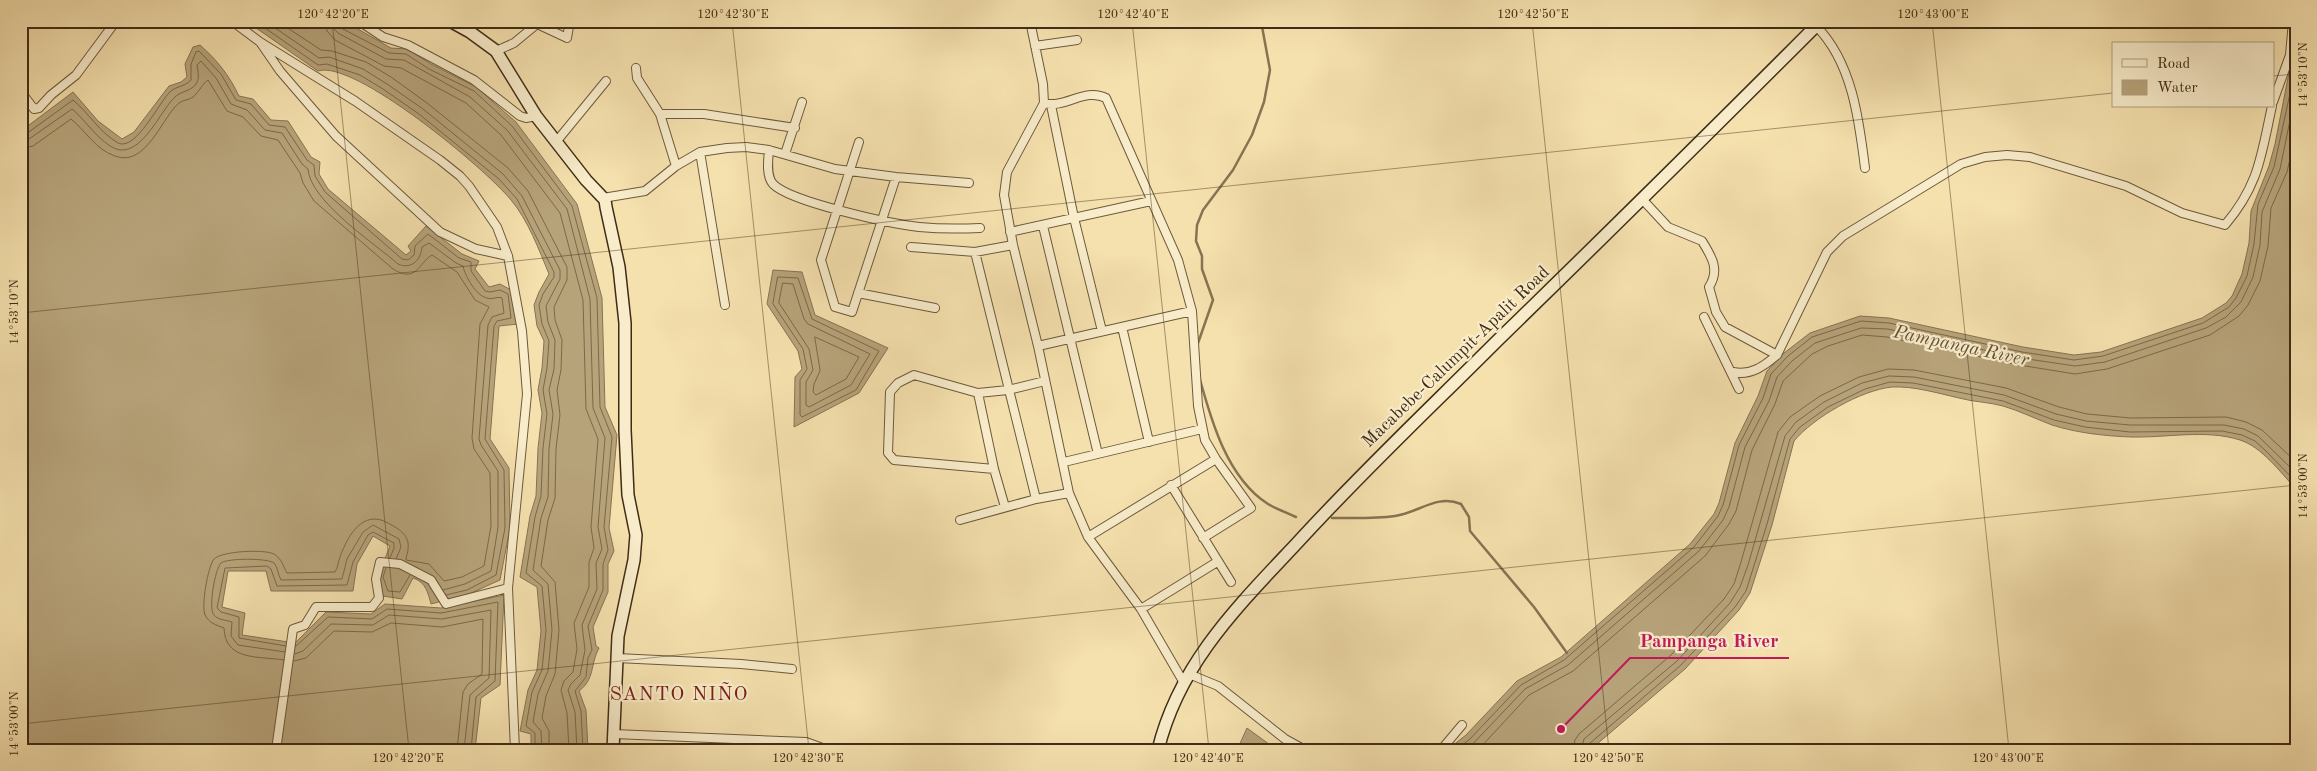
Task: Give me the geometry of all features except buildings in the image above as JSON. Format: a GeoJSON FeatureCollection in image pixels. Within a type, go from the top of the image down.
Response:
{"type":"FeatureCollection","features":[{"type":"Feature","properties":{"kind":"main road"},"geometry":{"type":"LineString","coordinates":[[450,21],[470,32],[496,52],[536,116],[603,198],[619,268],[625,323],[628,495],[636,535],[634,560],[619,626],[613,750]]}},
{"type":"Feature","properties":{"kind":"main road","name":"Macabebe-Calumpit-Apalit Road"},"geometry":{"type":"LineString","coordinates":[[1158,750],[1162,732],[1187,679],[1207,643],[1231,614],[1357,479],[1818,24]]}},
{"type":"Feature","properties":{"kind":"street"},"geometry":{"type":"LineString","coordinates":[[21,92],[34,109],[39,108],[51,95],[76,75],[116,21]]}},
{"type":"Feature","properties":{"kind":"street"},"geometry":{"type":"LineString","coordinates":[[232,21],[260,42],[355,101],[460,176],[497,227],[508,256],[522,331],[527,394],[508,588],[516,750]]}},
{"type":"Feature","properties":{"kind":"street"},"geometry":{"type":"LineString","coordinates":[[359,21],[383,37],[408,45],[474,80],[520,116],[526,118],[536,116]]}},
{"type":"Feature","properties":{"kind":"street"},"geometry":{"type":"LineString","coordinates":[[496,52],[514,43],[537,23],[567,38],[570,21]]}},
{"type":"Feature","properties":{"kind":"street"},"geometry":{"type":"LineString","coordinates":[[1030,21],[1047,104],[1102,332]]}},
{"type":"Feature","properties":{"kind":"street"},"geometry":{"type":"LineString","coordinates":[[2274,99],[2290,55],[2293,21]]}},
{"type":"Feature","properties":{"kind":"street"},"geometry":{"type":"LineString","coordinates":[[1818,24],[1836,53],[1852,94],[1865,168]]}},
{"type":"Feature","properties":{"kind":"street"},"geometry":{"type":"LineString","coordinates":[[1035,46],[1077,40]]}},
{"type":"Feature","properties":{"kind":"street"},"geometry":{"type":"LineString","coordinates":[[260,42],[280,71],[336,136],[440,232],[476,249],[508,256]]}},
{"type":"Feature","properties":{"kind":"street"},"geometry":{"type":"LineString","coordinates":[[636,68],[637,78],[660,114],[676,166]]}},
{"type":"Feature","properties":{"kind":"street"},"geometry":{"type":"LineString","coordinates":[[556,142],[606,81]]}},
{"type":"Feature","properties":{"kind":"street"},"geometry":{"type":"LineString","coordinates":[[1203,538],[1251,508],[1216,460],[1202,429],[1192,311],[1178,260],[1106,98],[1098,94],[1090,94],[1047,104],[1007,172],[1004,195],[1013,246],[1038,346],[1064,462],[1069,493],[1088,537],[1141,609],[1187,679],[1218,686],[1285,739],[1305,750]]}},
{"type":"Feature","properties":{"kind":"street"},"geometry":{"type":"LineString","coordinates":[[785,154],[802,102]]}},
{"type":"Feature","properties":{"kind":"street"},"geometry":{"type":"LineString","coordinates":[[1733,372],[1741,374],[1760,369],[1777,355],[1827,252],[1843,236],[1961,164],[1984,157],[2007,155],[2030,158],[2126,186],[2182,213],[2225,225],[2241,206],[2257,175],[2272,108]]}},
{"type":"Feature","properties":{"kind":"street"},"geometry":{"type":"LineString","coordinates":[[660,114],[704,114],[795,128]]}},
{"type":"Feature","properties":{"kind":"street"},"geometry":{"type":"LineString","coordinates":[[859,142],[822,254],[822,269],[835,307],[852,312],[896,178]]}},
{"type":"Feature","properties":{"kind":"street"},"geometry":{"type":"LineString","coordinates":[[603,198],[644,191],[676,166],[700,152],[746,147],[785,154],[822,166],[896,178],[968,184]]}},
{"type":"Feature","properties":{"kind":"street"},"geometry":{"type":"LineString","coordinates":[[768,150],[768,172],[772,183],[787,193],[838,209],[926,227],[953,230],[980,228]]}},
{"type":"Feature","properties":{"kind":"street"},"geometry":{"type":"LineString","coordinates":[[700,152],[725,305]]}},
{"type":"Feature","properties":{"kind":"street"},"geometry":{"type":"LineString","coordinates":[[1642,199],[1668,227],[1702,241],[1714,266],[1715,278],[1709,287],[1716,312],[1725,327],[1777,355]]}},
{"type":"Feature","properties":{"kind":"street"},"geometry":{"type":"LineString","coordinates":[[1010,232],[1151,201]]}},
{"type":"Feature","properties":{"kind":"street"},"geometry":{"type":"LineString","coordinates":[[1044,226],[1098,454]]}},
{"type":"Feature","properties":{"kind":"street"},"geometry":{"type":"LineString","coordinates":[[911,247],[975,252],[1013,246]]}},
{"type":"Feature","properties":{"kind":"street"},"geometry":{"type":"LineString","coordinates":[[975,252],[1036,499]]}},
{"type":"Feature","properties":{"kind":"street"},"geometry":{"type":"LineString","coordinates":[[858,293],[935,308]]}},
{"type":"Feature","properties":{"kind":"street"},"geometry":{"type":"LineString","coordinates":[[1038,346],[1192,311]]}},
{"type":"Feature","properties":{"kind":"street"},"geometry":{"type":"LineString","coordinates":[[1704,317],[1733,372],[1739,389]]}},
{"type":"Feature","properties":{"kind":"street"},"geometry":{"type":"LineString","coordinates":[[1122,327],[1150,442]]}},
{"type":"Feature","properties":{"kind":"street"},"geometry":{"type":"LineString","coordinates":[[994,469],[894,460],[888,453],[890,392],[906,378],[914,375],[978,393],[1008,390],[1045,381]]}},
{"type":"Feature","properties":{"kind":"street"},"geometry":{"type":"LineString","coordinates":[[978,393],[994,469],[1005,507]]}},
{"type":"Feature","properties":{"kind":"street"},"geometry":{"type":"LineString","coordinates":[[1064,462],[1202,429]]}},
{"type":"Feature","properties":{"kind":"street"},"geometry":{"type":"LineString","coordinates":[[1088,537],[1171,485],[1216,460]]}},
{"type":"Feature","properties":{"kind":"street"},"geometry":{"type":"LineString","coordinates":[[1171,485],[1231,582]]}},
{"type":"Feature","properties":{"kind":"street"},"geometry":{"type":"LineString","coordinates":[[960,520],[1036,499],[1069,493]]}},
{"type":"Feature","properties":{"kind":"street"},"geometry":{"type":"LineString","coordinates":[[276,750],[293,629],[305,625],[316,607],[372,606],[380,598],[376,579],[380,562],[400,564],[431,580],[446,604],[508,588]]}},
{"type":"Feature","properties":{"kind":"street"},"geometry":{"type":"LineString","coordinates":[[1141,609],[1217,562]]}},
{"type":"Feature","properties":{"kind":"street"},"geometry":{"type":"LineString","coordinates":[[617,658],[717,662],[792,669]]}},
{"type":"Feature","properties":{"kind":"street"},"geometry":{"type":"LineString","coordinates":[[1441,750],[1462,725]]}},
{"type":"Feature","properties":{"kind":"street"},"geometry":{"type":"LineString","coordinates":[[614,734],[806,742],[828,750]]}},
{"type":"Feature","properties":{"kind":"water"},"geometry":{"type":"Polygon","coordinates":[[[246,21],[338,21],[356,28],[391,48],[407,49],[431,64],[476,87],[516,122],[577,204],[602,298],[605,407],[617,435],[609,528],[614,551],[608,564],[608,592],[593,627],[596,646],[599,648],[588,682],[579,691],[586,710],[588,750],[531,750],[531,734],[520,731],[528,690],[537,670],[541,631],[537,587],[520,577],[530,516],[536,496],[542,413],[538,390],[544,341],[537,326],[534,305],[549,274],[533,236],[517,208],[497,185],[419,119],[360,82],[336,72],[318,71],[246,21]]]}},
{"type":"Feature","properties":{"kind":"water"},"geometry":{"type":"Polygon","coordinates":[[[2296,37],[2296,489],[2256,448],[2248,443],[2227,437],[2200,434],[2131,437],[2091,434],[2052,425],[2016,410],[1998,405],[1925,390],[1892,387],[1866,393],[1839,406],[1813,423],[1794,441],[1772,525],[1750,593],[1739,610],[1685,669],[1590,750],[1447,750],[1466,735],[1517,681],[1561,657],[1690,544],[1714,514],[1719,503],[1735,443],[1758,396],[1767,371],[1784,353],[1810,333],[1860,316],[1889,318],[2023,347],[2074,355],[2101,352],[2202,318],[2226,303],[2232,296],[2242,274],[2249,243],[2251,211],[2269,166],[2275,144],[2296,37]]]}},
{"type":"Feature","properties":{"kind":"water"},"geometry":{"type":"Polygon","coordinates":[[[200,45],[222,68],[239,96],[253,99],[271,120],[288,121],[311,157],[320,162],[319,174],[328,189],[406,255],[411,251],[408,246],[426,226],[462,254],[479,261],[475,269],[489,287],[500,284],[513,291],[518,324],[499,326],[490,439],[509,468],[510,528],[500,580],[469,594],[431,604],[424,585],[413,578],[402,599],[383,596],[378,576],[390,546],[373,536],[357,564],[353,591],[271,591],[266,571],[228,571],[222,607],[245,613],[242,635],[295,643],[326,612],[371,614],[385,604],[441,608],[504,595],[500,685],[481,698],[475,750],[21,750],[21,131],[73,92],[98,121],[122,139],[134,132],[169,86],[181,82],[187,77],[185,64],[193,47],[200,45]]]}},
{"type":"Feature","properties":{"kind":"water"},"geometry":{"type":"Polygon","coordinates":[[[773,270],[802,272],[815,315],[888,348],[859,393],[794,427],[795,377],[802,369],[798,351],[767,304],[773,270]]]}},
{"type":"Feature","properties":{"kind":"water"},"geometry":{"type":"Polygon","coordinates":[[[1247,728],[1277,750],[1237,750],[1247,728]]]}},
{"type":"Feature","properties":{"kind":"waterway"},"geometry":{"type":"LineString","coordinates":[[1197,346],[1213,300],[1202,269],[1202,256],[1196,241],[1197,225],[1203,210],[1233,170],[1252,135],[1264,102],[1270,70],[1261,21]]}},
{"type":"Feature","properties":{"kind":"waterway"},"geometry":{"type":"LineString","coordinates":[[1199,376],[1215,429],[1231,464],[1254,493],[1268,504],[1296,517]]}},
{"type":"Feature","properties":{"kind":"waterway"},"geometry":{"type":"LineString","coordinates":[[1332,518],[1387,517],[1404,514],[1436,502],[1452,501],[1461,504],[1469,517],[1470,531],[1534,607],[1567,653]]}},
{"type":"Feature","properties":{"kind":"place","name":"Pampanga River"},"geometry":{"type":"Point","coordinates":[1561,729]}},
{"type":"Feature","properties":{"kind":"district","name":"SANTO NIÑO"},"geometry":{"type":"Point","coordinates":[679,695]}}]}
